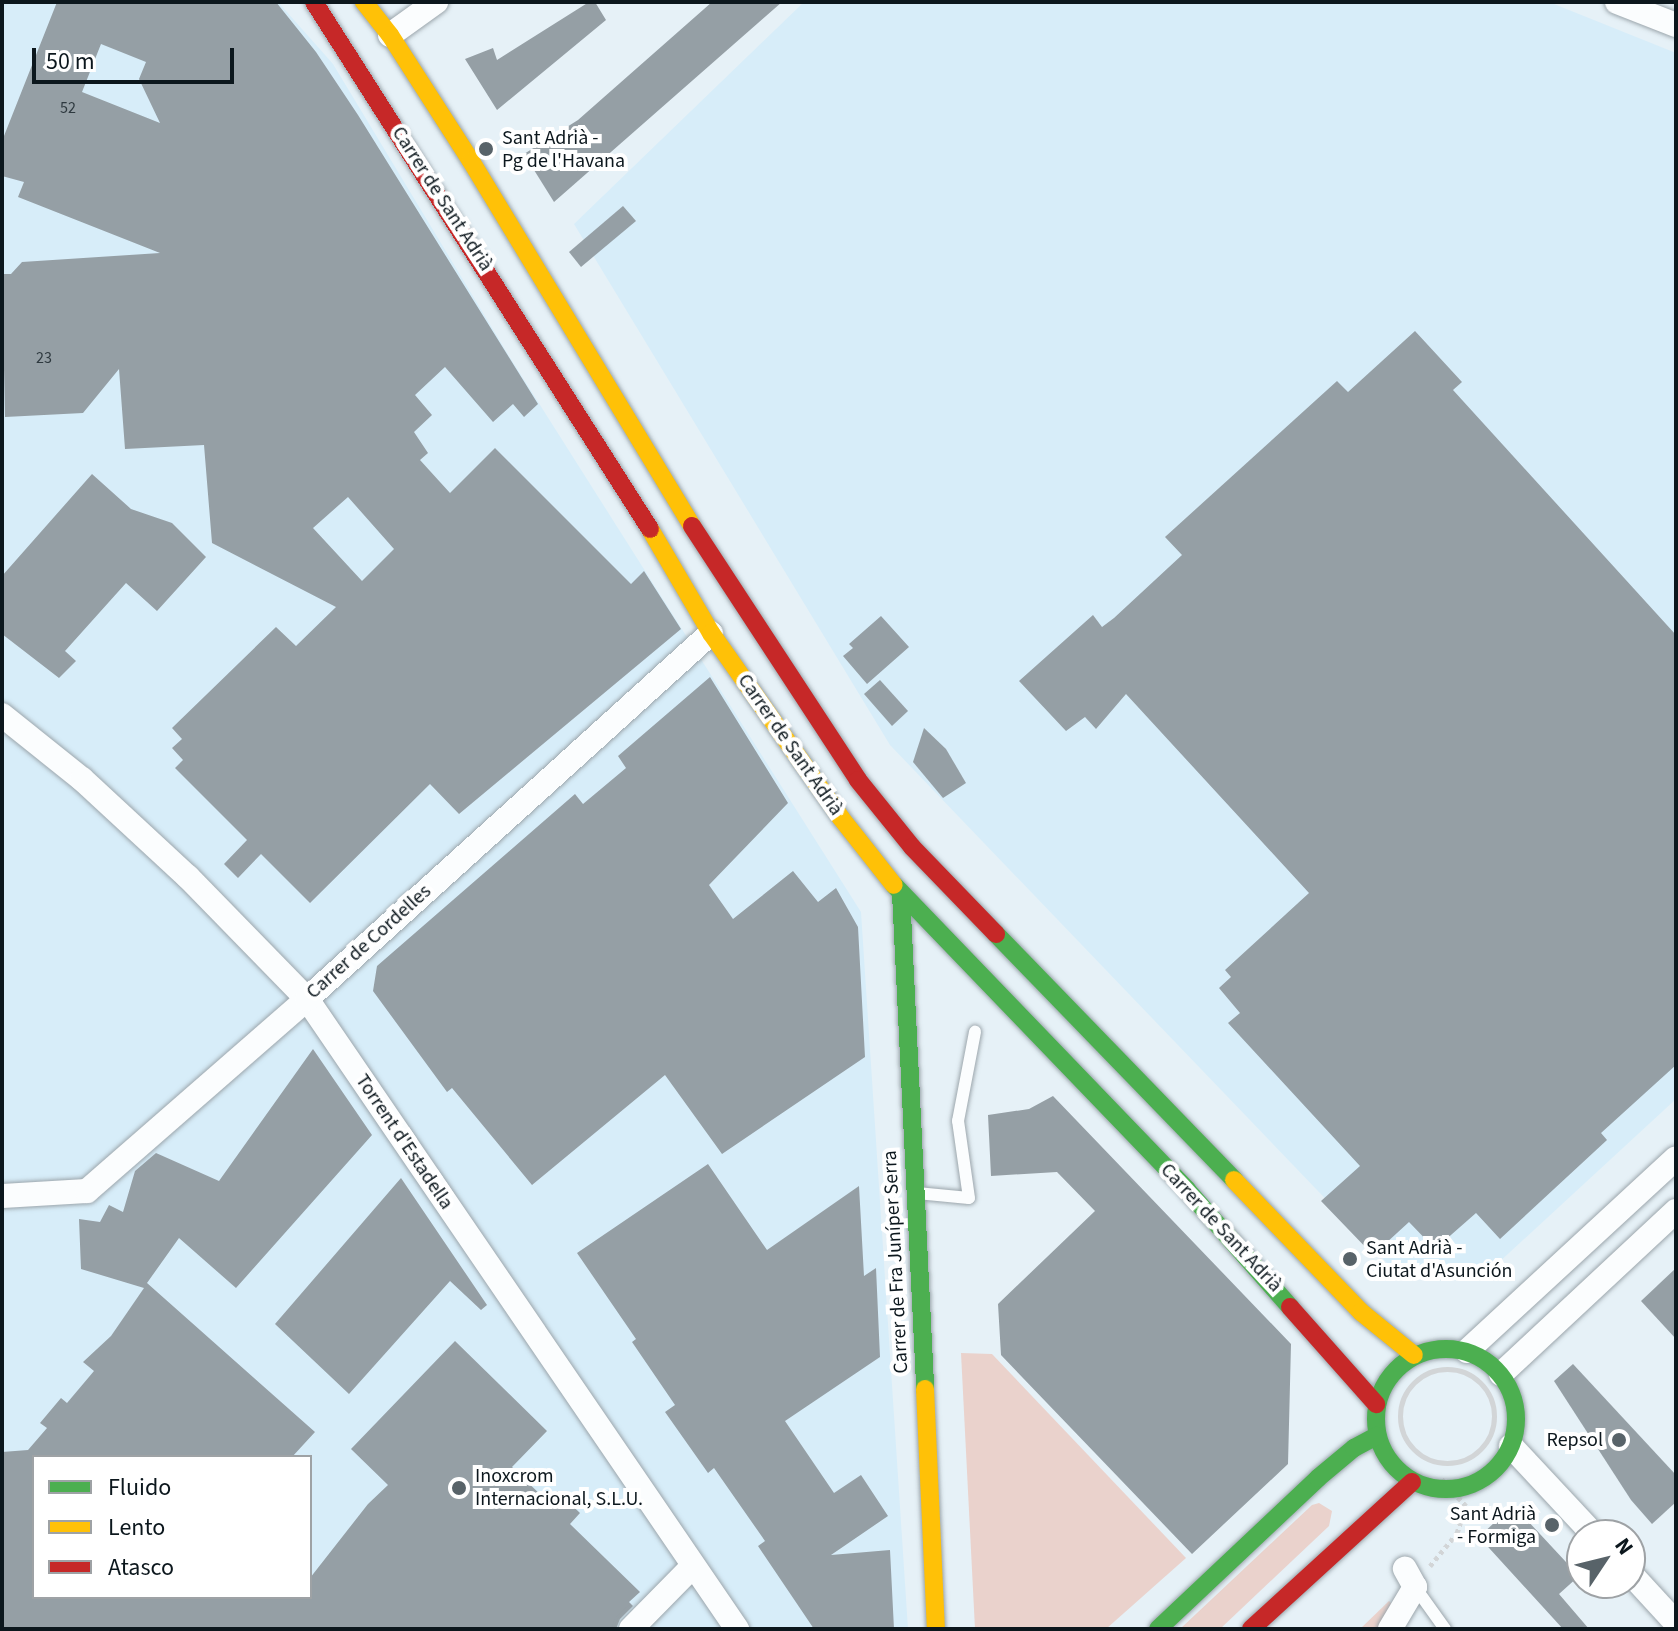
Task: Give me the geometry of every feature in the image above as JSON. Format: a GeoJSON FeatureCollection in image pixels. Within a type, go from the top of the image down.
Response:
{"type":"FeatureCollection","features":[{"type":"Feature","properties":{"kind":"street","name":"Carrer de Sant Adrià"},"geometry":{"type":"LineString","coordinates":[[314,2],[611,463],[711,633],[841,818],[901,893],[1187,1190],[1376,1404]]}},
{"type":"Feature","properties":{"kind":"street","name":"Carrer de Sant Adrià"},"geometry":{"type":"LineString","coordinates":[[364,2],[390,35],[471,161],[656,471],[858,780],[912,847],[1361,1312],[1414,1355]]}},
{"type":"Feature","properties":{"kind":"street"},"geometry":{"type":"LineString","coordinates":[[354,60],[436,2]]}},
{"type":"Feature","properties":{"kind":"street"},"geometry":{"type":"LineString","coordinates":[[1617,2],[1670,16]]}},
{"type":"Feature","properties":{"kind":"street","name":"Carrer de Cordelles"},"geometry":{"type":"LineString","coordinates":[[2,1196],[87,1191],[307,999],[711,633]]}},
{"type":"Feature","properties":{"kind":"street","name":"Torrent d'Estadella"},"geometry":{"type":"LineString","coordinates":[[2,715],[82,779],[188,877],[307,999],[737,1629]]}},
{"type":"Feature","properties":{"kind":"street","name":"Carrer de Fra Juníper Serra"},"geometry":{"type":"LineString","coordinates":[[901,893],[936,1629]]}},
{"type":"Feature","properties":{"kind":"street"},"geometry":{"type":"LineString","coordinates":[[1467,1351],[1676,1158]]}},
{"type":"Feature","properties":{"kind":"street"},"geometry":{"type":"LineString","coordinates":[[1501,1374],[1676,1211]]}},
{"type":"Feature","properties":{"kind":"street"},"geometry":{"type":"LineString","coordinates":[[1438,1348],[1467,1351],[1487,1361],[1501,1374],[1515,1404],[1516,1431],[1511,1446],[1491,1474],[1469,1486],[1412,1482],[1393,1466],[1377,1436],[1376,1404],[1391,1373],[1414,1355],[1438,1348]]}},
{"type":"Feature","properties":{"kind":"street"},"geometry":{"type":"LineString","coordinates":[[1158,1629],[1325,1472],[1354,1448],[1377,1436]]}},
{"type":"Feature","properties":{"kind":"street"},"geometry":{"type":"LineString","coordinates":[[1511,1446],[1579,1519]]}},
{"type":"Feature","properties":{"kind":"street"},"geometry":{"type":"LineString","coordinates":[[1251,1629],[1412,1482]]}},
{"type":"Feature","properties":{"kind":"street"},"geometry":{"type":"LineString","coordinates":[[631,1629],[693,1566]]}},
{"type":"Feature","properties":{"kind":"street"},"geometry":{"type":"LineString","coordinates":[[1390,1629],[1410,1578]]}},
{"type":"Feature","properties":{"kind":"street"},"geometry":{"type":"LineString","coordinates":[[1646,1590],[1676,1623]]}},
{"type":"Feature","properties":{"kind":"lane"},"geometry":{"type":"LineString","coordinates":[[915,1193],[969,1198],[958,1121],[975,1032]]}},
{"type":"Feature","properties":{"kind":"lane"},"geometry":{"type":"LineString","coordinates":[[1410,1578],[1445,1629]]}},
{"type":"Feature","properties":{"kind":"path"},"geometry":{"type":"LineString","coordinates":[[1462,1369],[1474,1374],[1490,1392],[1493,1410],[1490,1433],[1477,1453],[1455,1463],[1431,1461],[1412,1449],[1401,1430],[1400,1407],[1409,1387],[1426,1374],[1462,1369]]}},
{"type":"Feature","properties":{"kind":"path"},"geometry":{"type":"LineString","coordinates":[[1410,1578],[1457,1533],[1466,1506],[1446,1485]]}},
{"type":"Feature","properties":{"kind":"shaded area"},"geometry":{"type":"Polygon","coordinates":[[[2,2],[278,2],[333,64],[509,356],[861,912],[908,1629],[2,1629],[2,2]]]}},
{"type":"Feature","properties":{"kind":"shaded area"},"geometry":{"type":"Polygon","coordinates":[[[804,2],[1549,2],[1676,53],[1676,1099],[1496,1265],[1389,1265],[890,745],[574,224],[804,2]]]}},
{"type":"Feature","properties":{"kind":"shaded area"},"geometry":{"type":"Polygon","coordinates":[[[961,1353],[992,1354],[1186,1558],[1106,1629],[975,1629],[961,1353]]]}},
{"type":"Feature","properties":{"kind":"shaded area"},"geometry":{"type":"Polygon","coordinates":[[[1319,1503],[1332,1511],[1329,1526],[1220,1629],[1180,1629],[1312,1505],[1319,1503]]]}},
{"type":"Feature","properties":{"kind":"shaded area"},"geometry":{"type":"Polygon","coordinates":[[[1389,1601],[1393,1605],[1377,1629],[1360,1629],[1389,1601]]]}},
{"type":"Feature","properties":{"kind":"building"},"geometry":{"type":"Polygon","coordinates":[[[57,2],[276,2],[316,52],[358,115],[538,404],[524,417],[513,404],[493,422],[445,367],[415,395],[432,415],[414,432],[428,453],[420,460],[450,493],[495,448],[631,584],[644,571],[681,629],[459,814],[430,784],[310,903],[261,854],[238,878],[224,864],[247,840],[175,768],[183,760],[172,748],[182,739],[172,728],[276,627],[296,646],[336,607],[212,543],[204,445],[125,449],[119,369],[83,413],[5,417],[2,274],[11,274],[22,262],[160,253],[18,197],[24,182],[2,176],[2,141],[57,2]],[[101,44],[82,92],[160,123],[139,79],[146,62],[101,44]],[[348,497],[313,528],[362,581],[394,549],[348,497]]]}},
{"type":"Feature","properties":{"kind":"building"},"geometry":{"type":"Polygon","coordinates":[[[589,2],[595,2],[606,20],[497,110],[465,59],[493,48],[497,60],[589,2]]]}},
{"type":"Feature","properties":{"kind":"building"},"geometry":{"type":"Polygon","coordinates":[[[712,2],[782,2],[554,202],[524,154],[578,120],[712,2]]]}},
{"type":"Feature","properties":{"kind":"building"},"geometry":{"type":"Polygon","coordinates":[[[623,206],[636,221],[581,267],[569,252],[623,206]]]}},
{"type":"Feature","properties":{"kind":"building"},"geometry":{"type":"Polygon","coordinates":[[[1415,331],[1462,382],[1453,390],[1676,635],[1676,1065],[1601,1133],[1607,1140],[1500,1239],[1476,1213],[1435,1249],[1409,1222],[1373,1255],[1321,1201],[1360,1166],[1228,1023],[1240,1013],[1219,988],[1231,977],[1225,970],[1309,893],[1126,694],[1096,729],[1085,717],[1066,731],[1019,681],[1093,615],[1102,627],[1114,618],[1182,555],[1165,537],[1337,381],[1348,392],[1415,331]]]}},
{"type":"Feature","properties":{"kind":"building"},"geometry":{"type":"Polygon","coordinates":[[[92,474],[131,509],[172,523],[206,557],[157,611],[126,583],[65,651],[76,661],[59,678],[2,634],[2,576],[92,474]]]}},
{"type":"Feature","properties":{"kind":"building"},"geometry":{"type":"Polygon","coordinates":[[[881,616],[909,647],[867,684],[843,656],[853,648],[849,644],[881,616]]]}},
{"type":"Feature","properties":{"kind":"building"},"geometry":{"type":"Polygon","coordinates":[[[710,677],[788,803],[709,885],[733,919],[793,871],[818,902],[836,888],[858,927],[865,1057],[722,1154],[665,1075],[532,1185],[452,1088],[447,1092],[373,991],[377,966],[575,794],[583,804],[626,768],[618,756],[710,677]]]}},
{"type":"Feature","properties":{"kind":"building"},"geometry":{"type":"Polygon","coordinates":[[[880,680],[908,711],[892,726],[864,694],[880,680]]]}},
{"type":"Feature","properties":{"kind":"building"},"geometry":{"type":"Polygon","coordinates":[[[924,728],[946,749],[966,783],[943,798],[913,762],[924,728]]]}},
{"type":"Feature","properties":{"kind":"building"},"geometry":{"type":"Polygon","coordinates":[[[313,1049],[372,1135],[236,1288],[179,1238],[147,1283],[315,1432],[294,1455],[32,1455],[32,1599],[312,1599],[312,1575],[368,1504],[388,1485],[351,1449],[455,1341],[547,1431],[512,1467],[547,1501],[557,1491],[580,1513],[570,1524],[640,1592],[629,1602],[633,1606],[620,1619],[616,1629],[2,1629],[2,1452],[28,1450],[47,1428],[40,1423],[61,1398],[67,1403],[94,1371],[83,1362],[111,1336],[144,1288],[81,1269],[79,1219],[100,1222],[109,1205],[123,1212],[135,1171],[156,1153],[219,1181],[313,1049]]]}},
{"type":"Feature","properties":{"kind":"building"},"geometry":{"type":"Polygon","coordinates":[[[1053,1096],[1291,1344],[1288,1464],[1192,1554],[1001,1355],[998,1304],[1095,1211],[1057,1172],[991,1176],[988,1115],[1029,1109],[1053,1096]]]}},
{"type":"Feature","properties":{"kind":"building"},"geometry":{"type":"Polygon","coordinates":[[[708,1164],[767,1250],[859,1186],[864,1276],[876,1268],[880,1357],[785,1421],[834,1493],[861,1475],[888,1516],[831,1555],[890,1550],[894,1629],[814,1629],[758,1546],[765,1541],[714,1468],[708,1473],[665,1412],[675,1405],[632,1342],[636,1339],[577,1253],[708,1164]]]}},
{"type":"Feature","properties":{"kind":"building"},"geometry":{"type":"Polygon","coordinates":[[[401,1178],[487,1305],[481,1310],[450,1281],[349,1394],[275,1324],[401,1178]]]}},
{"type":"Feature","properties":{"kind":"building"},"geometry":{"type":"Polygon","coordinates":[[[1676,1268],[1676,1339],[1641,1301],[1676,1268]]]}},
{"type":"Feature","properties":{"kind":"building","name":"Repsol"},"geometry":{"type":"Polygon","coordinates":[[[1573,1364],[1676,1475],[1676,1502],[1652,1524],[1631,1500],[1554,1381],[1573,1364]]]}},
{"type":"Feature","properties":{"kind":"building"},"geometry":{"type":"Polygon","coordinates":[[[1513,1505],[1566,1562],[1566,1588],[1559,1594],[1589,1629],[1563,1629],[1479,1537],[1513,1505]]]}},
{"type":"Feature","properties":{"kind":"traffic: fast"},"geometry":{"type":"LineString","coordinates":[[894,885],[1187,1190],[1290,1307]]}},
{"type":"Feature","properties":{"kind":"traffic: fast"},"geometry":{"type":"LineString","coordinates":[[901,893],[925,1389]]}},
{"type":"Feature","properties":{"kind":"traffic: fast"},"geometry":{"type":"LineString","coordinates":[[996,934],[1234,1180]]}},
{"type":"Feature","properties":{"kind":"traffic: fast"},"geometry":{"type":"LineString","coordinates":[[1446,1349],[1473,1354],[1496,1369],[1511,1392],[1516,1419],[1511,1446],[1496,1469],[1473,1484],[1446,1489],[1419,1484],[1396,1469],[1381,1446],[1376,1419],[1381,1392],[1396,1369],[1419,1354],[1446,1349]]}},
{"type":"Feature","properties":{"kind":"traffic: fast"},"geometry":{"type":"LineString","coordinates":[[1158,1629],[1318,1478],[1354,1448],[1377,1436]]}},
{"type":"Feature","properties":{"kind":"traffic: slow"},"geometry":{"type":"LineString","coordinates":[[364,2],[390,35],[471,161],[692,526]]}},
{"type":"Feature","properties":{"kind":"traffic: slow"},"geometry":{"type":"LineString","coordinates":[[650,529],[711,633],[841,818],[894,885]]}},
{"type":"Feature","properties":{"kind":"traffic: slow"},"geometry":{"type":"LineString","coordinates":[[1234,1180],[1361,1312],[1414,1355]]}},
{"type":"Feature","properties":{"kind":"traffic: slow"},"geometry":{"type":"LineString","coordinates":[[925,1389],[936,1629]]}},
{"type":"Feature","properties":{"kind":"traffic: jam"},"geometry":{"type":"LineString","coordinates":[[314,2],[650,529]]}},
{"type":"Feature","properties":{"kind":"traffic: jam"},"geometry":{"type":"LineString","coordinates":[[692,526],[858,780],[912,847],[996,934]]}},
{"type":"Feature","properties":{"kind":"traffic: jam"},"geometry":{"type":"LineString","coordinates":[[1290,1307],[1376,1404]]}},
{"type":"Feature","properties":{"kind":"traffic: jam"},"geometry":{"type":"LineString","coordinates":[[1251,1629],[1412,1482]]}},
{"type":"Feature","properties":{"kind":"place","name":"Sant Adrià - Pg de l'Havana"},"geometry":{"type":"Point","coordinates":[486,149]}},
{"type":"Feature","properties":{"kind":"place","name":"Sant Adrià - Ciutat d'Asunción"},"geometry":{"type":"Point","coordinates":[1350,1259]}},
{"type":"Feature","properties":{"kind":"place","name":"Repsol"},"geometry":{"type":"Point","coordinates":[1619,1440]}},
{"type":"Feature","properties":{"kind":"place","name":"Inoxcrom Internacional, S.L.U."},"geometry":{"type":"Point","coordinates":[459,1488]}},
{"type":"Feature","properties":{"kind":"place","name":"Sant Adrià - Formiga"},"geometry":{"type":"Point","coordinates":[1552,1525]}}]}
